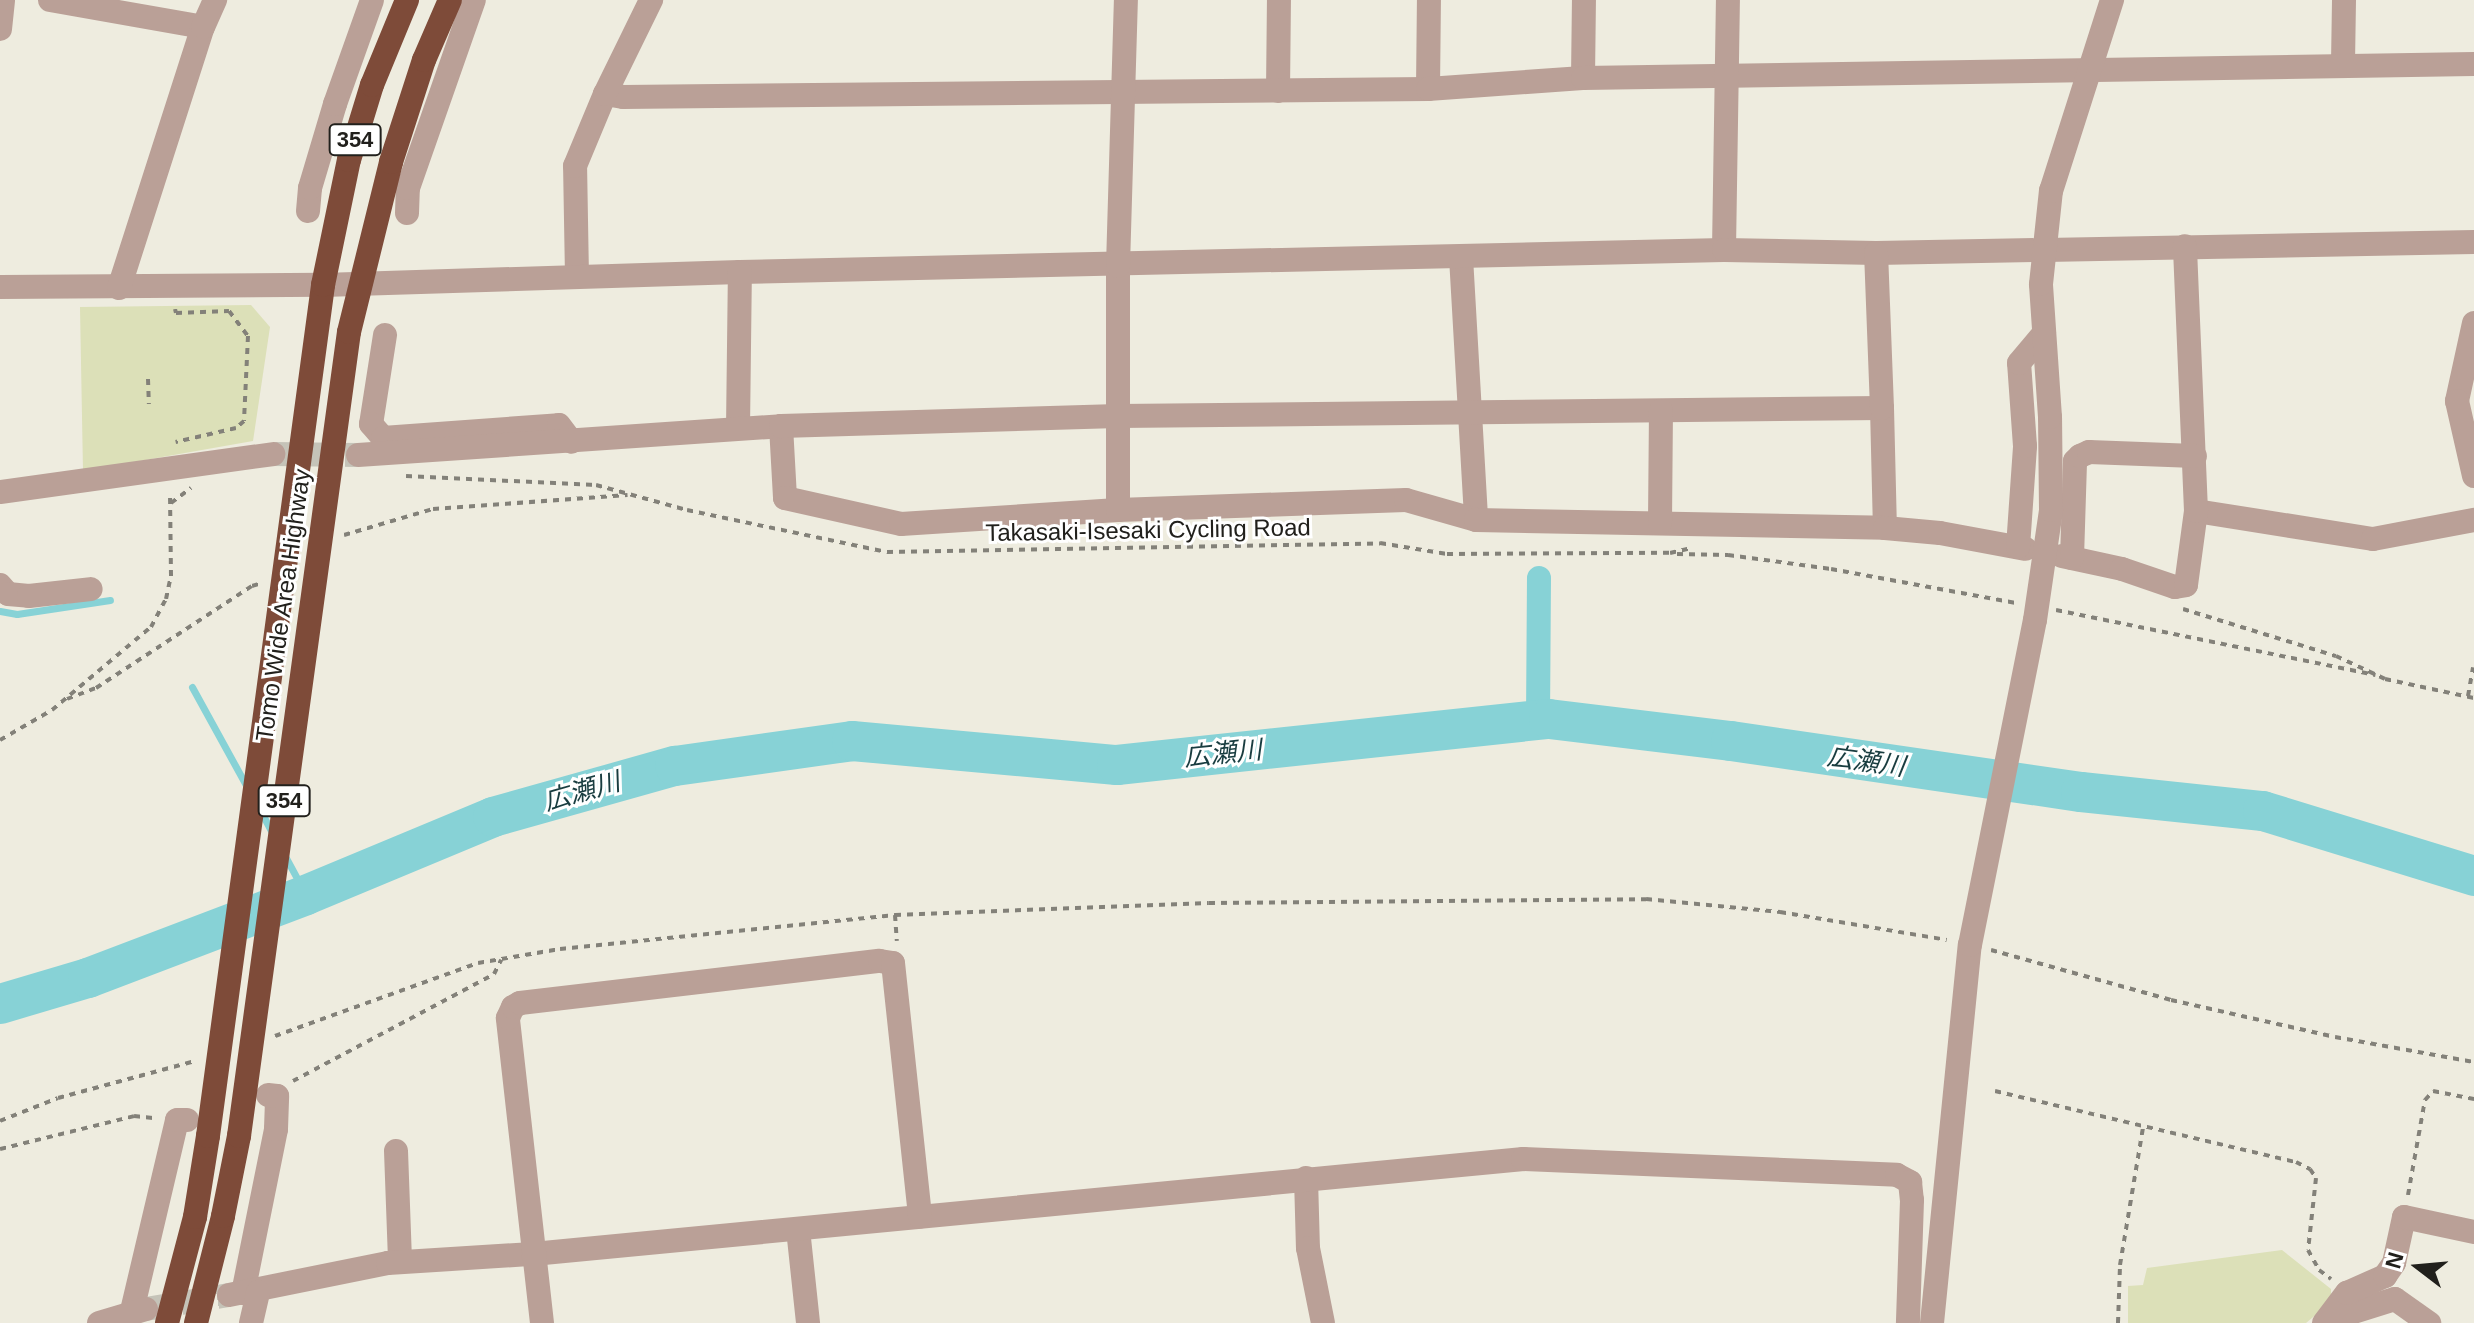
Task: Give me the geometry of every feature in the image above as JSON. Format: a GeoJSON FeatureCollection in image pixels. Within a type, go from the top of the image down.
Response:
{"type":"FeatureCollection","features":[{"type":"Feature","properties":{"kind":"highway","name":"Tomo Wide Area Highway"},"geometry":{"type":"LineString","coordinates":[[167,1323],[195,1217],[221,1039],[271,585],[323,285],[349,160],[372,85],[407,0]]}},
{"type":"Feature","properties":{"kind":"highway","name":"Tomo Wide Area Highway"},"geometry":{"type":"LineString","coordinates":[[196,1323],[260,1034],[317,573],[359,283],[410,104],[450,0]]}},
{"type":"Feature","properties":{"kind":"street"},"geometry":{"type":"LineString","coordinates":[[0,29],[3,0]]}},
{"type":"Feature","properties":{"kind":"street"},"geometry":{"type":"LineString","coordinates":[[50,0],[203,27]]}},
{"type":"Feature","properties":{"kind":"street"},"geometry":{"type":"LineString","coordinates":[[119,288],[203,27],[215,0]]}},
{"type":"Feature","properties":{"kind":"street"},"geometry":{"type":"LineString","coordinates":[[308,211],[310,188],[335,104],[372,0]]}},
{"type":"Feature","properties":{"kind":"street"},"geometry":{"type":"LineString","coordinates":[[407,213],[408,188],[474,0]]}},
{"type":"Feature","properties":{"kind":"street"},"geometry":{"type":"LineString","coordinates":[[577,277],[575,166],[605,94],[651,0]]}},
{"type":"Feature","properties":{"kind":"street"},"geometry":{"type":"LineString","coordinates":[[1118,510],[1118,266],[1126,0]]}},
{"type":"Feature","properties":{"kind":"street"},"geometry":{"type":"LineString","coordinates":[[1278,91],[1279,0]]}},
{"type":"Feature","properties":{"kind":"street"},"geometry":{"type":"LineString","coordinates":[[1428,89],[1429,0]]}},
{"type":"Feature","properties":{"kind":"street"},"geometry":{"type":"LineString","coordinates":[[1583,78],[1584,0]]}},
{"type":"Feature","properties":{"kind":"street"},"geometry":{"type":"LineString","coordinates":[[1724,250],[1728,0]]}},
{"type":"Feature","properties":{"kind":"street"},"geometry":{"type":"LineString","coordinates":[[1932,1323],[1969,943],[2035,611],[2051,510],[2044,248],[2060,154],[2112,0]]}},
{"type":"Feature","properties":{"kind":"street"},"geometry":{"type":"LineString","coordinates":[[2343,64],[2344,0]]}},
{"type":"Feature","properties":{"kind":"street"},"geometry":{"type":"LineString","coordinates":[[605,94],[638,97],[1428,89],[1583,78],[2474,64]]}},
{"type":"Feature","properties":{"kind":"street"},"geometry":{"type":"LineString","coordinates":[[335,104],[349,160]]}},
{"type":"Feature","properties":{"kind":"street"},"geometry":{"type":"LineString","coordinates":[[0,287],[323,285],[740,272],[1118,266],[1724,250],[1876,253],[2474,242]]}},
{"type":"Feature","properties":{"kind":"street"},"geometry":{"type":"LineString","coordinates":[[2185,246],[2195,456],[2196,511],[2190,576],[2182,587],[2067,557],[2075,461],[2080,456],[2089,452],[2195,456]]}},
{"type":"Feature","properties":{"kind":"street"},"geometry":{"type":"LineString","coordinates":[[1876,253],[1885,528]]}},
{"type":"Feature","properties":{"kind":"street"},"geometry":{"type":"LineString","coordinates":[[1461,257],[1476,520]]}},
{"type":"Feature","properties":{"kind":"street"},"geometry":{"type":"LineString","coordinates":[[738,428],[740,272]]}},
{"type":"Feature","properties":{"kind":"street"},"geometry":{"type":"LineString","coordinates":[[2474,323],[2457,401],[2474,476]]}},
{"type":"Feature","properties":{"kind":"street"},"geometry":{"type":"LineString","coordinates":[[781,426],[785,498],[901,524],[1118,510],[1406,500],[1476,520],[1885,528],[1940,533],[2022,548],[2025,446],[2019,363],[2044,333]]}},
{"type":"Feature","properties":{"kind":"street"},"geometry":{"type":"LineString","coordinates":[[385,335],[371,424],[383,438],[559,425],[572,442]]}},
{"type":"Feature","properties":{"kind":"street"},"geometry":{"type":"LineString","coordinates":[[358,455],[781,426],[1118,416],[1469,415],[1882,408]]}},
{"type":"Feature","properties":{"kind":"street"},"geometry":{"type":"LineString","coordinates":[[1660,523],[1661,411]]}},
{"type":"Feature","properties":{"kind":"street"},"geometry":{"type":"LineString","coordinates":[[0,492],[273,454]]}},
{"type":"Feature","properties":{"kind":"street"},"geometry":{"type":"LineString","coordinates":[[2196,511],[2373,539],[2474,520]]}},
{"type":"Feature","properties":{"kind":"street"},"geometry":{"type":"LineString","coordinates":[[0,585],[8,594],[29,596],[91,589]]}},
{"type":"Feature","properties":{"kind":"street"},"geometry":{"type":"LineString","coordinates":[[542,1323],[508,1018],[513,1007],[520,1003],[880,961],[893,963],[920,1217]]}},
{"type":"Feature","properties":{"kind":"street"},"geometry":{"type":"LineString","coordinates":[[251,1323],[244,1293],[276,1129],[273,1096]]}},
{"type":"Feature","properties":{"kind":"street"},"geometry":{"type":"LineString","coordinates":[[121,1318],[182,1120]]}},
{"type":"Feature","properties":{"kind":"street"},"geometry":{"type":"LineString","coordinates":[[396,1151],[400,1262]]}},
{"type":"Feature","properties":{"kind":"street"},"geometry":{"type":"LineString","coordinates":[[244,1293],[400,1262],[533,1254],[1523,1159],[1897,1175],[1910,1182],[1912,1200],[1908,1323]]}},
{"type":"Feature","properties":{"kind":"street"},"geometry":{"type":"LineString","coordinates":[[1306,1178],[1308,1248],[1323,1323]]}},
{"type":"Feature","properties":{"kind":"street"},"geometry":{"type":"LineString","coordinates":[[2326,1322],[2347,1293],[2385,1276],[2394,1263],[2404,1217],[2474,1232]]}},
{"type":"Feature","properties":{"kind":"street"},"geometry":{"type":"LineString","coordinates":[[798,1229],[808,1323]]}},
{"type":"Feature","properties":{"kind":"street"},"geometry":{"type":"LineString","coordinates":[[2326,1322],[2395,1299],[2429,1323]]}},
{"type":"Feature","properties":{"kind":"path"},"geometry":{"type":"LineString","coordinates":[[172,299],[176,313],[229,311],[248,336],[244,421],[236,428],[175,443]]}},
{"type":"Feature","properties":{"kind":"path"},"geometry":{"type":"LineString","coordinates":[[148,379],[149,404]]}},
{"type":"Feature","properties":{"kind":"path","name":"Takasaki-Isesaki Cycling Road"},"geometry":{"type":"LineString","coordinates":[[401,476],[596,485],[687,510],[887,552],[1380,543],[1447,554],[1728,555],[1831,569],[2375,675],[2471,697]]}},
{"type":"Feature","properties":{"kind":"path","name":"Takasaki-Isesaki Cycling Road"},"geometry":{"type":"LineString","coordinates":[[340,537],[433,509],[633,494]]}},
{"type":"Feature","properties":{"kind":"path"},"geometry":{"type":"LineString","coordinates":[[0,740],[65,700],[138,641],[161,612],[171,576],[171,503]]}},
{"type":"Feature","properties":{"kind":"path","name":"Takasaki-Isesaki Cycling Road"},"geometry":{"type":"LineString","coordinates":[[1670,553],[1699,546]]}},
{"type":"Feature","properties":{"kind":"path"},"geometry":{"type":"LineString","coordinates":[[65,700],[96,688],[252,586],[271,585]]}},
{"type":"Feature","properties":{"kind":"path","name":"Takasaki-Isesaki Cycling Road"},"geometry":{"type":"LineString","coordinates":[[2179,608],[2336,656],[2375,675]]}},
{"type":"Feature","properties":{"kind":"path"},"geometry":{"type":"LineString","coordinates":[[2471,697],[2473,667]]}},
{"type":"Feature","properties":{"kind":"path"},"geometry":{"type":"LineString","coordinates":[[260,1034],[478,963],[560,949],[895,915],[1209,903],[1632,899],[1780,912],[1969,943],[2171,1000],[2335,1037],[2474,1062]]}},
{"type":"Feature","properties":{"kind":"path"},"geometry":{"type":"LineString","coordinates":[[895,915],[898,951]]}},
{"type":"Feature","properties":{"kind":"path"},"geometry":{"type":"LineString","coordinates":[[273,1096],[320,1064],[494,974],[502,960]]}},
{"type":"Feature","properties":{"kind":"path"},"geometry":{"type":"LineString","coordinates":[[0,1121],[58,1098],[202,1060]]}},
{"type":"Feature","properties":{"kind":"path"},"geometry":{"type":"LineString","coordinates":[[1995,1091],[2296,1162],[2310,1169],[2316,1178],[2308,1250],[2319,1270],[2347,1293]]}},
{"type":"Feature","properties":{"kind":"path"},"geometry":{"type":"LineString","coordinates":[[2404,1217],[2425,1100],[2433,1091],[2474,1099]]}},
{"type":"Feature","properties":{"kind":"path"},"geometry":{"type":"LineString","coordinates":[[0,1149],[134,1116],[182,1120]]}},
{"type":"Feature","properties":{"kind":"path"},"geometry":{"type":"LineString","coordinates":[[2118,1323],[2120,1265],[2143,1128]]}},
{"type":"Feature","properties":{"kind":"green space"},"geometry":{"type":"Polygon","coordinates":[[[251,305],[270,327],[253,441],[83,471],[80,307],[251,305]]]}},
{"type":"Feature","properties":{"kind":"green space"},"geometry":{"type":"Polygon","coordinates":[[[2282,1250],[2331,1289],[2331,1302],[2306,1323],[2128,1323],[2128,1286],[2143,1285],[2147,1268],[2282,1250]]]}},
{"type":"Feature","properties":{"kind":"waterway"},"geometry":{"type":"LineString","coordinates":[[1538,720],[1539,578]]}},
{"type":"Feature","properties":{"kind":"waterway"},"geometry":{"type":"LineString","coordinates":[[0,611],[17,614],[110,600]]}},
{"type":"Feature","properties":{"kind":"waterway"},"geometry":{"type":"LineString","coordinates":[[192,687],[247,787]]}},
{"type":"Feature","properties":{"kind":"waterway","name":"広瀬川"},"geometry":{"type":"LineString","coordinates":[[0,1004],[88,978],[306,895],[493,817],[675,766],[852,741],[1117,765],[1549,719],[1731,741],[2081,792],[2263,811],[2474,876]]}},
{"type":"Feature","properties":{"kind":"waterway"},"geometry":{"type":"LineString","coordinates":[[259,808],[274,836]]}},
{"type":"Feature","properties":{"kind":"waterway"},"geometry":{"type":"LineString","coordinates":[[286,858],[306,895]]}},
{"type":"Feature","properties":{"kind":"tunnel"},"geometry":{"type":"LineString","coordinates":[[273,454],[358,455]]}},
{"type":"Feature","properties":{"kind":"tunnel"},"geometry":{"type":"LineString","coordinates":[[146,1309],[229,1295]]}}]}
